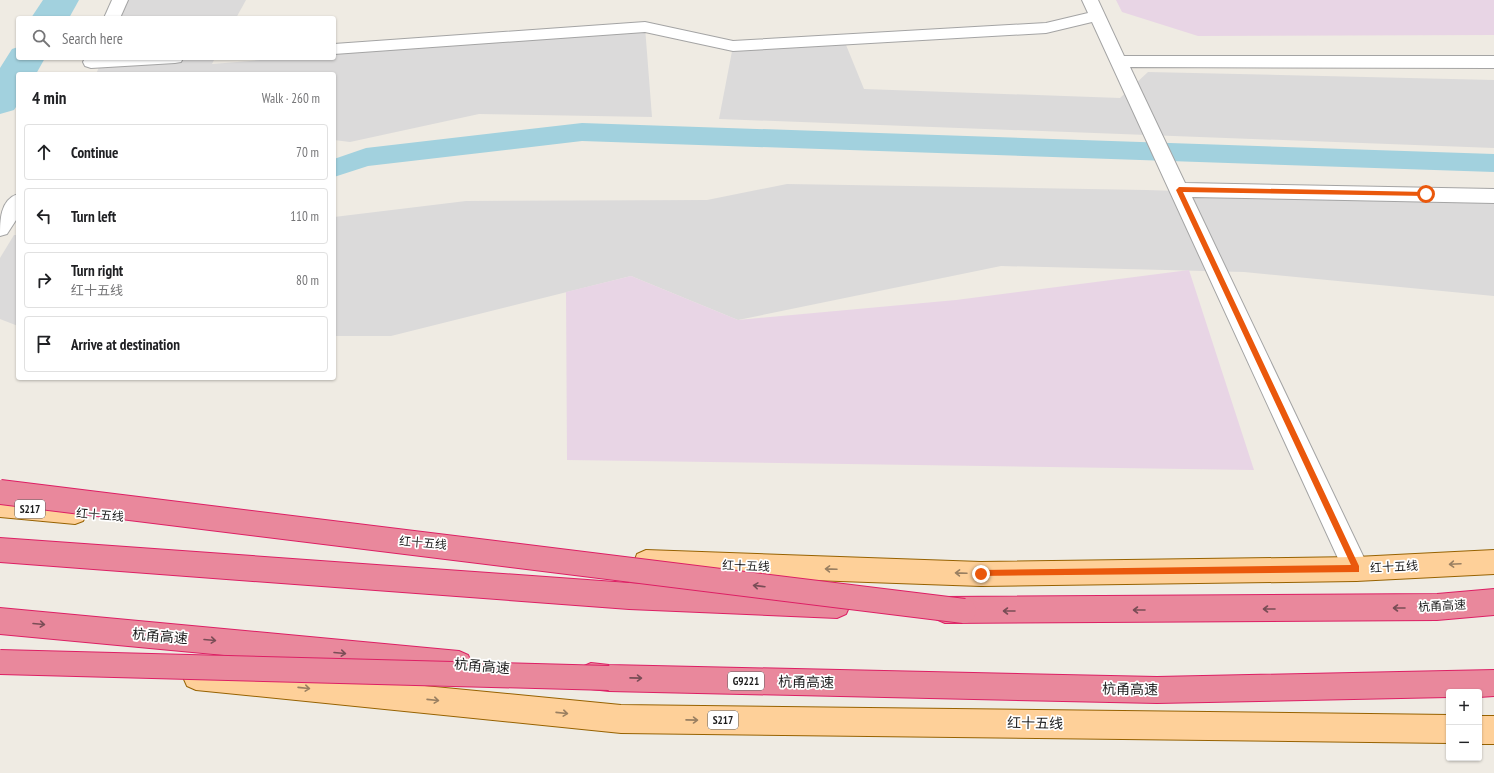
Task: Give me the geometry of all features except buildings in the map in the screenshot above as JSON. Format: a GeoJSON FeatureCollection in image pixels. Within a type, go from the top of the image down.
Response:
{"type":"FeatureCollection","features":[{"type":"Feature","properties":{"kind":"highway"},"geometry":{"type":"LineString","coordinates":[[0,492],[964,611]]}},
{"type":"Feature","properties":{"kind":"highway","name":"杭甬高速"},"geometry":{"type":"LineString","coordinates":[[0,550],[629,596],[964,611],[1437,608],[1494,602]]}},
{"type":"Feature","properties":{"kind":"highway","name":"杭甬高速"},"geometry":{"type":"LineString","coordinates":[[0,621],[609,678],[1157,690],[1494,683]]}},
{"type":"Feature","properties":{"kind":"highway"},"geometry":{"type":"LineString","coordinates":[[0,662],[609,678]]}},
{"type":"Feature","properties":{"kind":"main road","name":"红十五线"},"geometry":{"type":"LineString","coordinates":[[0,506],[630,562],[981,574],[1356,569],[1494,562]]}},
{"type":"Feature","properties":{"kind":"main road","name":"红十五线"},"geometry":{"type":"LineString","coordinates":[[0,658],[621,719],[1446,729]]}},
{"type":"Feature","properties":{"kind":"main road"},"geometry":{"type":"LineString","coordinates":[[1482,730],[1494,730]]}},
{"type":"Feature","properties":{"kind":"street"},"geometry":{"type":"LineString","coordinates":[[113,16],[120,0]]}},
{"type":"Feature","properties":{"kind":"street"},"geometry":{"type":"LineString","coordinates":[[1090,0],[1356,569]]}},
{"type":"Feature","properties":{"kind":"street"},"geometry":{"type":"LineString","coordinates":[[336,48],[645,27],[732,46],[1046,28],[1098,16]]}},
{"type":"Feature","properties":{"kind":"street"},"geometry":{"type":"LineString","coordinates":[[90,65],[151,60]]}},
{"type":"Feature","properties":{"kind":"street"},"geometry":{"type":"LineString","coordinates":[[1119,62],[1494,62]]}},
{"type":"Feature","properties":{"kind":"street"},"geometry":{"type":"LineString","coordinates":[[1179,190],[1494,196]]}},
{"type":"Feature","properties":{"kind":"street"},"geometry":{"type":"LineString","coordinates":[[0,229],[16,204]]}},
{"type":"Feature","properties":{"kind":"shaded area"},"geometry":{"type":"Polygon","coordinates":[[[128,0],[246,0],[237,16],[121,16],[128,0]]]}},
{"type":"Feature","properties":{"kind":"shaded area"},"geometry":{"type":"Polygon","coordinates":[[[1116,0],[1494,0],[1494,35],[1198,36],[1122,12],[1116,0]]]}},
{"type":"Feature","properties":{"kind":"shaded area"},"geometry":{"type":"Polygon","coordinates":[[[645,27],[652,117],[479,114],[350,142],[336,140],[336,72],[97,72],[102,60],[214,60],[212,64],[261,60],[336,60],[336,54],[645,27]]]}},
{"type":"Feature","properties":{"kind":"shaded area"},"geometry":{"type":"Polygon","coordinates":[[[844,40],[864,89],[1120,98],[1148,72],[1494,80],[1494,148],[719,119],[733,46],[844,40]]]}},
{"type":"Feature","properties":{"kind":"shaded area"},"geometry":{"type":"Polygon","coordinates":[[[787,184],[1146,190],[1494,201],[1494,296],[1244,272],[1001,266],[738,320],[631,276],[391,336],[336,336],[336,217],[466,201],[707,200],[787,184]]]}},
{"type":"Feature","properties":{"kind":"shaded area"},"geometry":{"type":"Polygon","coordinates":[[[14,235],[16,235],[16,325],[0,319],[0,258],[14,235]]]}},
{"type":"Feature","properties":{"kind":"shaded area"},"geometry":{"type":"Polygon","coordinates":[[[1189,270],[1254,470],[567,460],[566,292],[631,276],[738,320],[956,300],[1189,270]]]}},
{"type":"Feature","properties":{"kind":"waterway"},"geometry":{"type":"LineString","coordinates":[[51,16],[61,0]]}},
{"type":"Feature","properties":{"kind":"waterway"},"geometry":{"type":"LineString","coordinates":[[17,72],[25,60]]}},
{"type":"Feature","properties":{"kind":"waterway"},"geometry":{"type":"LineString","coordinates":[[0,100],[16,74]]}},
{"type":"Feature","properties":{"kind":"waterway"},"geometry":{"type":"LineString","coordinates":[[336,167],[366,157],[582,132],[1494,163]]}},
{"type":"Feature","properties":{"kind":"route"},"geometry":{"type":"LineString","coordinates":[[981,574],[1356,569],[1179,190],[1426,194]]}}]}
